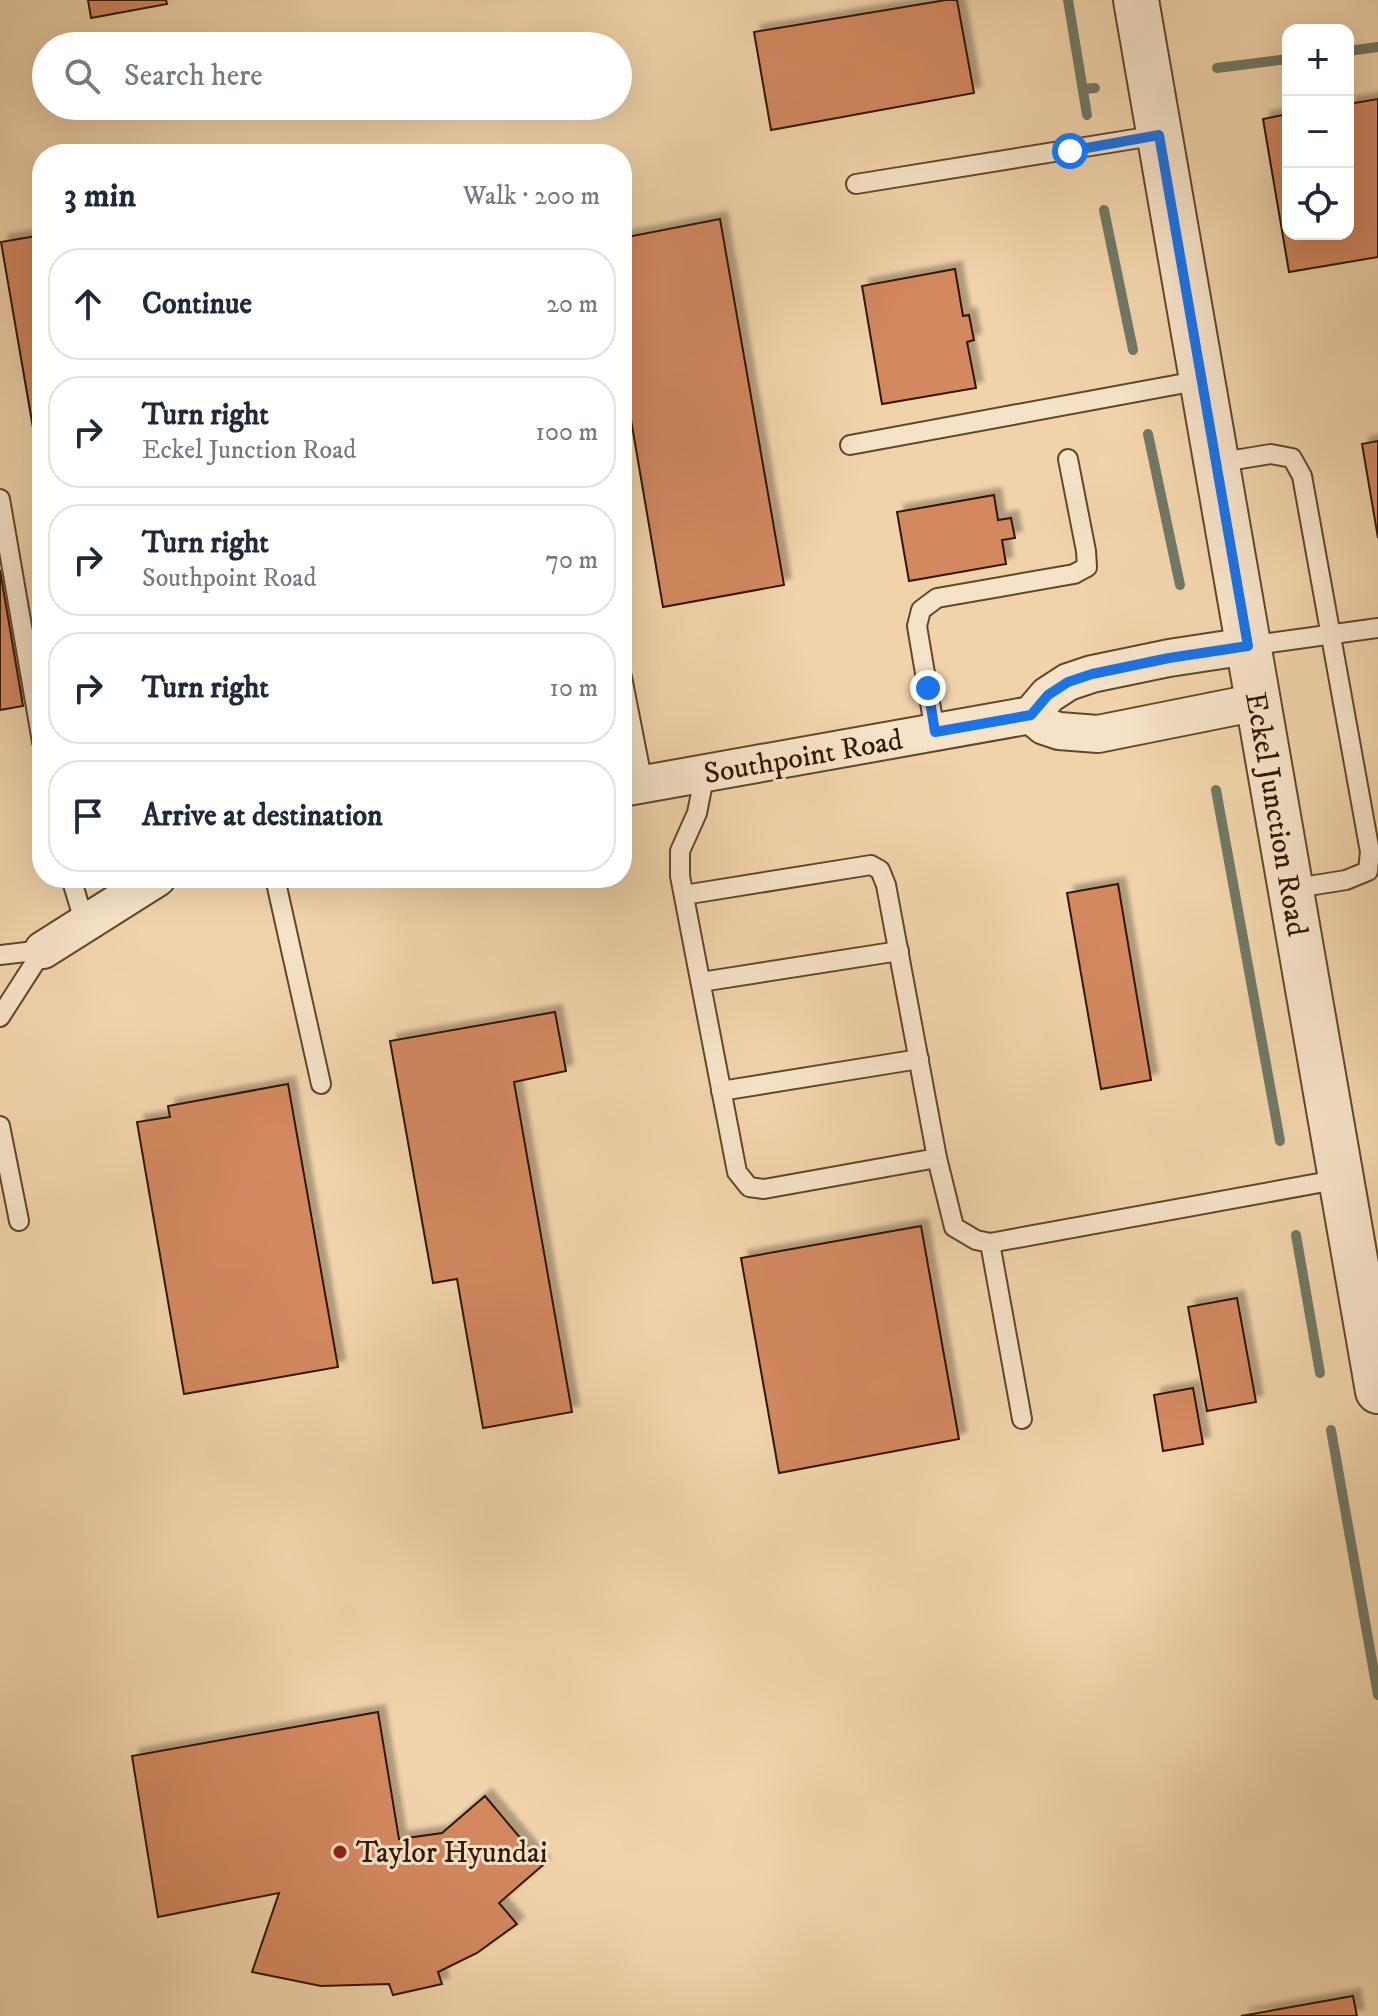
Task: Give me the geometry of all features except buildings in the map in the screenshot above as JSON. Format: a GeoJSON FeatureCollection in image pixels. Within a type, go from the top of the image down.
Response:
{"type":"FeatureCollection","features":[{"type":"Feature","properties":{"kind":"street","name":"Eckel Junction Road"},"geometry":{"type":"LineString","coordinates":[[1136,0],[1378,1391]]}},
{"type":"Feature","properties":{"kind":"street"},"geometry":{"type":"LineString","coordinates":[[1248,646],[1092,674],[1068,682],[1048,695],[1031,715],[1044,726],[1059,731],[1098,734],[1258,702]]}},
{"type":"Feature","properties":{"kind":"street","name":"Southpoint Road"},"geometry":{"type":"LineString","coordinates":[[633,786],[1031,715]]}},
{"type":"Feature","properties":{"kind":"street"},"geometry":{"type":"LineString","coordinates":[[43,950],[141,888]]}},
{"type":"Feature","properties":{"kind":"lane"},"geometry":{"type":"LineString","coordinates":[[856,184],[1159,135]]}},
{"type":"Feature","properties":{"kind":"lane"},"geometry":{"type":"LineString","coordinates":[[850,445],[1202,380]]}},
{"type":"Feature","properties":{"kind":"lane"},"geometry":{"type":"LineString","coordinates":[[1216,463],[1271,454],[1292,458],[1302,476],[1374,852],[1368,871],[1346,880],[1290,889]]}},
{"type":"Feature","properties":{"kind":"lane"},"geometry":{"type":"LineString","coordinates":[[935,732],[917,626],[921,610],[937,598],[1074,574],[1087,567],[1068,459]]}},
{"type":"Feature","properties":{"kind":"lane"},"geometry":{"type":"LineString","coordinates":[[0,499],[32,684]]}},
{"type":"Feature","properties":{"kind":"lane"},"geometry":{"type":"LineString","coordinates":[[1248,646],[1378,628]]}},
{"type":"Feature","properties":{"kind":"lane"},"geometry":{"type":"LineString","coordinates":[[705,773],[697,813],[680,851],[684,895],[737,1172],[749,1187],[764,1189],[937,1158]]}},
{"type":"Feature","properties":{"kind":"lane"},"geometry":{"type":"LineString","coordinates":[[684,895],[871,865],[880,870],[886,885],[937,1158],[954,1227],[976,1240],[990,1243],[1341,1179]]}},
{"type":"Feature","properties":{"kind":"lane"},"geometry":{"type":"LineString","coordinates":[[74,888],[85,924]]}},
{"type":"Feature","properties":{"kind":"lane"},"geometry":{"type":"LineString","coordinates":[[277,888],[321,1084]]}},
{"type":"Feature","properties":{"kind":"lane"},"geometry":{"type":"LineString","coordinates":[[0,955],[43,950]]}},
{"type":"Feature","properties":{"kind":"lane"},"geometry":{"type":"LineString","coordinates":[[0,1017],[43,950]]}},
{"type":"Feature","properties":{"kind":"lane"},"geometry":{"type":"LineString","coordinates":[[701,982],[899,951]]}},
{"type":"Feature","properties":{"kind":"lane"},"geometry":{"type":"LineString","coordinates":[[721,1091],[919,1059]]}},
{"type":"Feature","properties":{"kind":"lane"},"geometry":{"type":"LineString","coordinates":[[0,1126],[19,1221]]}},
{"type":"Feature","properties":{"kind":"lane"},"geometry":{"type":"LineString","coordinates":[[990,1243],[1022,1419]]}},
{"type":"Feature","properties":{"kind":"waterway"},"geometry":{"type":"LineString","coordinates":[[1068,0],[1087,115]]}},
{"type":"Feature","properties":{"kind":"waterway"},"geometry":{"type":"LineString","coordinates":[[1354,50],[1378,47]]}},
{"type":"Feature","properties":{"kind":"waterway"},"geometry":{"type":"LineString","coordinates":[[1217,68],[1282,60]]}},
{"type":"Feature","properties":{"kind":"waterway"},"geometry":{"type":"LineString","coordinates":[[1083,89],[1095,88]]}},
{"type":"Feature","properties":{"kind":"waterway"},"geometry":{"type":"LineString","coordinates":[[1104,210],[1133,350]]}},
{"type":"Feature","properties":{"kind":"waterway"},"geometry":{"type":"LineString","coordinates":[[1148,434],[1180,585]]}},
{"type":"Feature","properties":{"kind":"waterway"},"geometry":{"type":"LineString","coordinates":[[1216,790],[1280,1141]]}},
{"type":"Feature","properties":{"kind":"waterway"},"geometry":{"type":"LineString","coordinates":[[1296,1235],[1320,1373]]}},
{"type":"Feature","properties":{"kind":"waterway"},"geometry":{"type":"LineString","coordinates":[[1331,1430],[1378,1695]]}},
{"type":"Feature","properties":{"kind":"place","name":"Taylor Hyundai"},"geometry":{"type":"Point","coordinates":[340,1852]}},
{"type":"Feature","properties":{"kind":"route"},"geometry":{"type":"LineString","coordinates":[[928,688],[935,732],[1031,715],[1048,695],[1068,682],[1092,674],[1248,646],[1159,135],[1070,151]]}}]}
